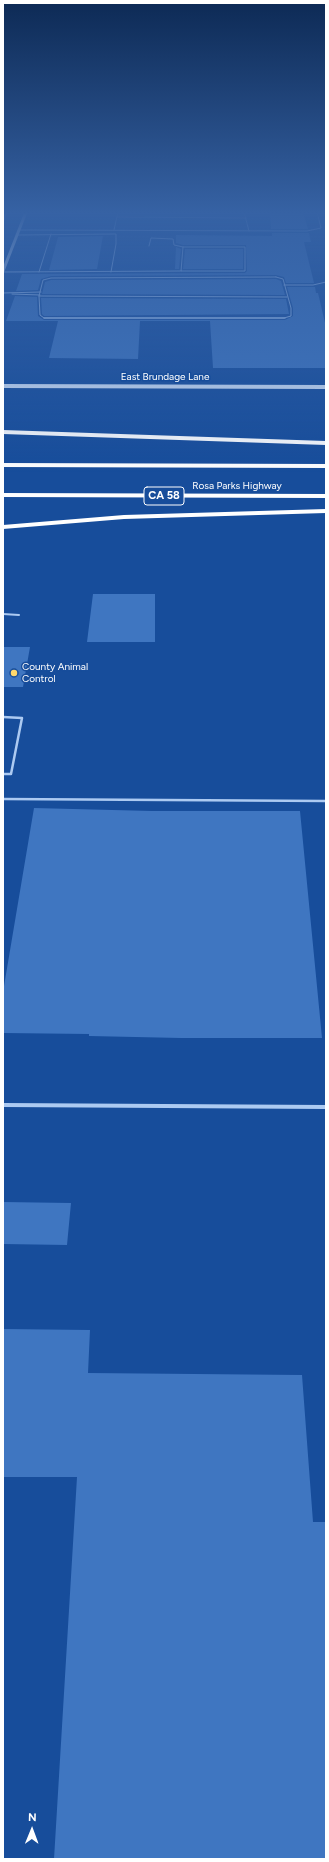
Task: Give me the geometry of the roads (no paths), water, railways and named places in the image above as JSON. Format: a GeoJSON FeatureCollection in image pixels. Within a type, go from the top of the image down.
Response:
{"type":"FeatureCollection","features":[{"type":"Feature","properties":{"kind":"highway"},"geometry":{"type":"LineString","coordinates":[[3,432],[326,443]]}},
{"type":"Feature","properties":{"kind":"highway","name":"Rosa Parks Highway"},"geometry":{"type":"LineString","coordinates":[[3,465],[326,466]]}},
{"type":"Feature","properties":{"kind":"highway","name":"Rosa Parks Highway"},"geometry":{"type":"LineString","coordinates":[[3,495],[326,496]]}},
{"type":"Feature","properties":{"kind":"highway"},"geometry":{"type":"LineString","coordinates":[[3,527],[124,517],[326,511]]}},
{"type":"Feature","properties":{"kind":"main road","name":"East Brundage Lane"},"geometry":{"type":"LineString","coordinates":[[3,386],[326,387]]}},
{"type":"Feature","properties":{"kind":"lane"},"geometry":{"type":"LineString","coordinates":[[40,299],[40,316],[44,318],[284,318],[290,316],[287,299]]}},
{"type":"Feature","properties":{"kind":"lane"},"geometry":{"type":"LineString","coordinates":[[3,614],[19,614]]}},
{"type":"Feature","properties":{"kind":"lane"},"geometry":{"type":"LineString","coordinates":[[3,717],[22,718],[11,774],[3,774]]}},
{"type":"Feature","properties":{"kind":"lane"},"geometry":{"type":"LineString","coordinates":[[3,799],[326,801]]}},
{"type":"Feature","properties":{"kind":"lane"},"geometry":{"type":"LineString","coordinates":[[3,1105],[326,1107]]}},
{"type":"Feature","properties":{"kind":"place","name":"County Animal Control"},"geometry":{"type":"Point","coordinates":[14,673]}}]}
